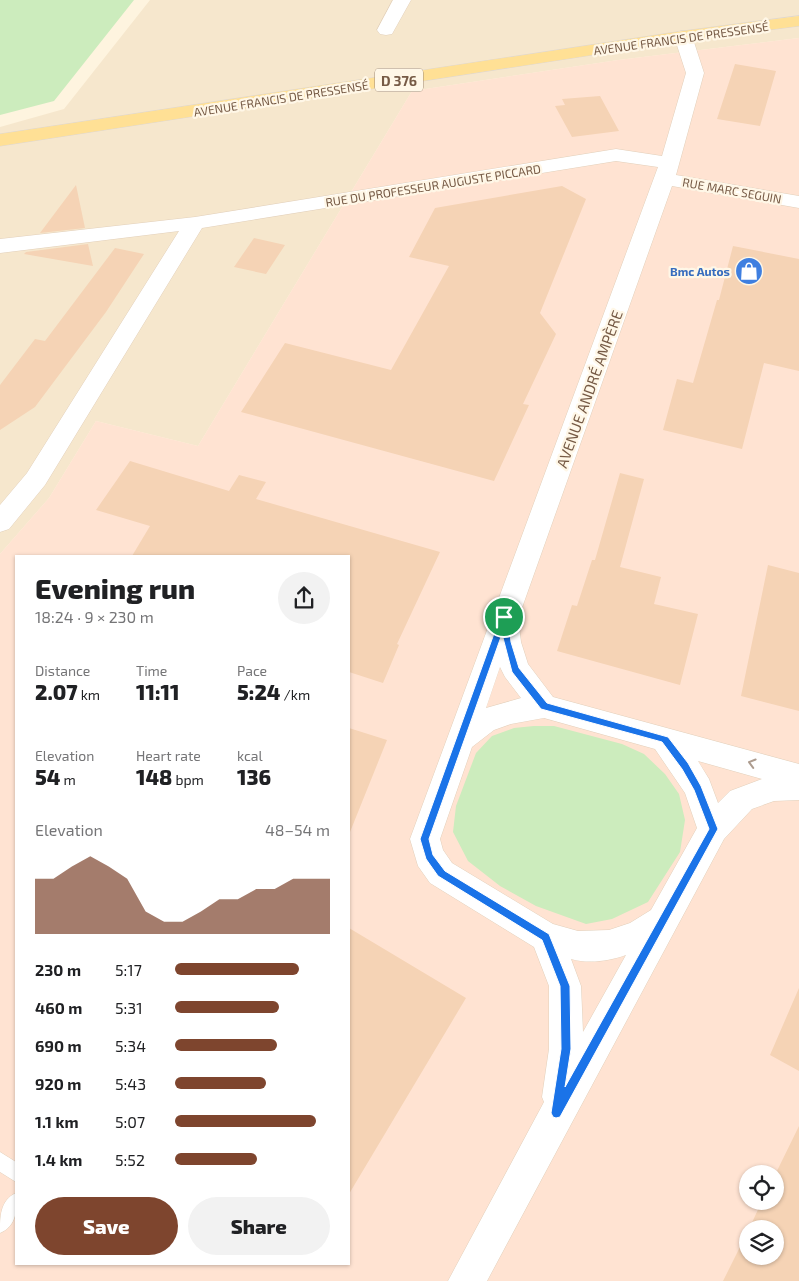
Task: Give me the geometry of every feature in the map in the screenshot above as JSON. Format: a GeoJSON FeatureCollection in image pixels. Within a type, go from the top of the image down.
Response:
{"type":"FeatureCollection","features":[{"type":"Feature","properties":{"kind":"main road","name":"AVENUE FRANCIS DE PRESSENSÉ"},"geometry":{"type":"LineString","coordinates":[[0,140],[683,36],[799,21]]}},
{"type":"Feature","properties":{"kind":"street"},"geometry":{"type":"LineString","coordinates":[[386,30],[402,0]]}},
{"type":"Feature","properties":{"kind":"street","name":"AVENUE ANDRÉ AMPÈRE"},"geometry":{"type":"LineString","coordinates":[[662,921],[638,936],[609,946],[578,946],[546,937],[441,874],[429,856],[425,839],[504,617],[668,171],[695,73],[683,36]]}},
{"type":"Feature","properties":{"kind":"street","name":"RUE DU PROFESSEUR AUGUSTE PICCARD"},"geometry":{"type":"LineString","coordinates":[[0,246],[195,223],[616,155],[668,171]]}},
{"type":"Feature","properties":{"kind":"street","name":"RUE MARC SEGUIN"},"geometry":{"type":"LineString","coordinates":[[668,171],[799,202]]}},
{"type":"Feature","properties":{"kind":"street"},"geometry":{"type":"LineString","coordinates":[[0,522],[36,479],[195,223]]}},
{"type":"Feature","properties":{"kind":"street"},"geometry":{"type":"LineString","coordinates":[[0,490],[36,479]]}},
{"type":"Feature","properties":{"kind":"street"},"geometry":{"type":"LineString","coordinates":[[504,617],[507,642],[515,669],[544,706]]}},
{"type":"Feature","properties":{"kind":"street"},"geometry":{"type":"LineString","coordinates":[[460,739],[484,721],[511,712],[544,706],[799,777]]}},
{"type":"Feature","properties":{"kind":"street"},"geometry":{"type":"LineString","coordinates":[[665,739],[685,766],[698,788],[713,829]]}},
{"type":"Feature","properties":{"kind":"street"},"geometry":{"type":"LineString","coordinates":[[467,1281],[556,1113],[713,829],[741,800],[774,788],[799,787]]}},
{"type":"Feature","properties":{"kind":"street"},"geometry":{"type":"LineString","coordinates":[[546,937],[565,986],[566,1049],[556,1113]]}},
{"type":"Feature","properties":{"kind":"lane"},"geometry":{"type":"LineString","coordinates":[[0,1161],[15,1172]]}},
{"type":"Feature","properties":{"kind":"lane"},"geometry":{"type":"LineString","coordinates":[[0,1224],[15,1203]]}},
{"type":"Feature","properties":{"kind":"shaded area"},"geometry":{"type":"Polygon","coordinates":[[[150,0],[799,0],[799,38],[618,60],[412,91],[198,446],[96,421],[49,498],[0,554],[0,127],[64,109],[150,0]]]}},
{"type":"Feature","properties":{"kind":"shaded area"},"geometry":{"type":"Polygon","coordinates":[[[799,38],[799,1281],[0,1281],[0,554],[49,498],[96,421],[198,446],[412,91],[618,60],[799,38]]]}},
{"type":"Feature","properties":{"kind":"green space"},"geometry":{"type":"Polygon","coordinates":[[[0,0],[134,0],[54,101],[0,115],[0,0]]]}},
{"type":"Feature","properties":{"kind":"green space"},"geometry":{"type":"Polygon","coordinates":[[[554,726],[622,744],[644,754],[665,774],[679,794],[685,820],[680,852],[648,902],[612,919],[586,924],[536,906],[500,886],[468,861],[453,832],[456,806],[476,753],[492,736],[514,728],[554,726]]]}},
{"type":"Feature","properties":{"kind":"building"},"geometry":{"type":"Polygon","coordinates":[[[735,64],[776,71],[760,126],[717,119],[735,64]]]}},
{"type":"Feature","properties":{"kind":"building"},"geometry":{"type":"Polygon","coordinates":[[[600,96],[619,131],[572,137],[555,106],[565,105],[562,99],[600,96]]]}},
{"type":"Feature","properties":{"kind":"building"},"geometry":{"type":"Polygon","coordinates":[[[76,185],[85,228],[40,233],[76,185]]]}},
{"type":"Feature","properties":{"kind":"building"},"geometry":{"type":"Polygon","coordinates":[[[562,186],[586,199],[540,313],[556,334],[523,404],[529,405],[494,481],[241,412],[285,343],[391,370],[449,266],[409,257],[435,208],[562,186]]]}},
{"type":"Feature","properties":{"kind":"building"},"geometry":{"type":"Polygon","coordinates":[[[254,238],[285,245],[266,274],[234,267],[254,238]]]}},
{"type":"Feature","properties":{"kind":"building"},"geometry":{"type":"Polygon","coordinates":[[[88,244],[93,266],[24,254],[26,252],[88,244]]]}},
{"type":"Feature","properties":{"kind":"building"},"geometry":{"type":"Polygon","coordinates":[[[733,246],[799,259],[799,371],[764,363],[742,449],[663,430],[677,379],[693,383],[717,300],[719,300],[733,246]]]}},
{"type":"Feature","properties":{"kind":"building"},"geometry":{"type":"Polygon","coordinates":[[[115,248],[144,254],[106,312],[35,407],[0,430],[0,385],[35,339],[45,341],[115,248]]]}},
{"type":"Feature","properties":{"kind":"building"},"geometry":{"type":"Polygon","coordinates":[[[130,461],[229,491],[239,475],[266,482],[256,499],[440,552],[397,644],[399,645],[383,683],[350,672],[350,555],[133,555],[150,526],[96,510],[130,461]]]}},
{"type":"Feature","properties":{"kind":"building"},"geometry":{"type":"Polygon","coordinates":[[[620,473],[644,479],[620,567],[661,577],[654,604],[698,614],[680,685],[557,651],[572,605],[577,606],[592,560],[595,560],[620,473]]]}},
{"type":"Feature","properties":{"kind":"building"},"geometry":{"type":"Polygon","coordinates":[[[768,565],[799,573],[799,711],[741,696],[768,565]]]}},
{"type":"Feature","properties":{"kind":"building"},"geometry":{"type":"Polygon","coordinates":[[[350,728],[387,740],[350,832],[350,728]]]}},
{"type":"Feature","properties":{"kind":"building"},"geometry":{"type":"Polygon","coordinates":[[[350,929],[466,998],[350,1192],[350,929]]]}},
{"type":"Feature","properties":{"kind":"building"},"geometry":{"type":"Polygon","coordinates":[[[799,988],[799,1071],[770,1055],[799,988]]]}},
{"type":"Feature","properties":{"kind":"building"},"geometry":{"type":"Polygon","coordinates":[[[799,1126],[799,1281],[723,1281],[739,1249],[739,1265],[784,1265],[784,1220],[753,1220],[758,1210],[784,1210],[784,1165],[780,1165],[799,1126]]]}},
{"type":"Feature","properties":{"kind":"place","name":"Bmc Autos"},"geometry":{"type":"Point","coordinates":[749,271]}},
{"type":"Feature","properties":{"kind":"route"},"geometry":{"type":"LineString","coordinates":[[504,617],[507,642],[515,669],[544,706],[665,739],[685,766],[698,788],[713,829],[556,1113],[566,1049],[565,986],[546,937],[441,874],[429,856],[425,839],[504,617]]}}]}
